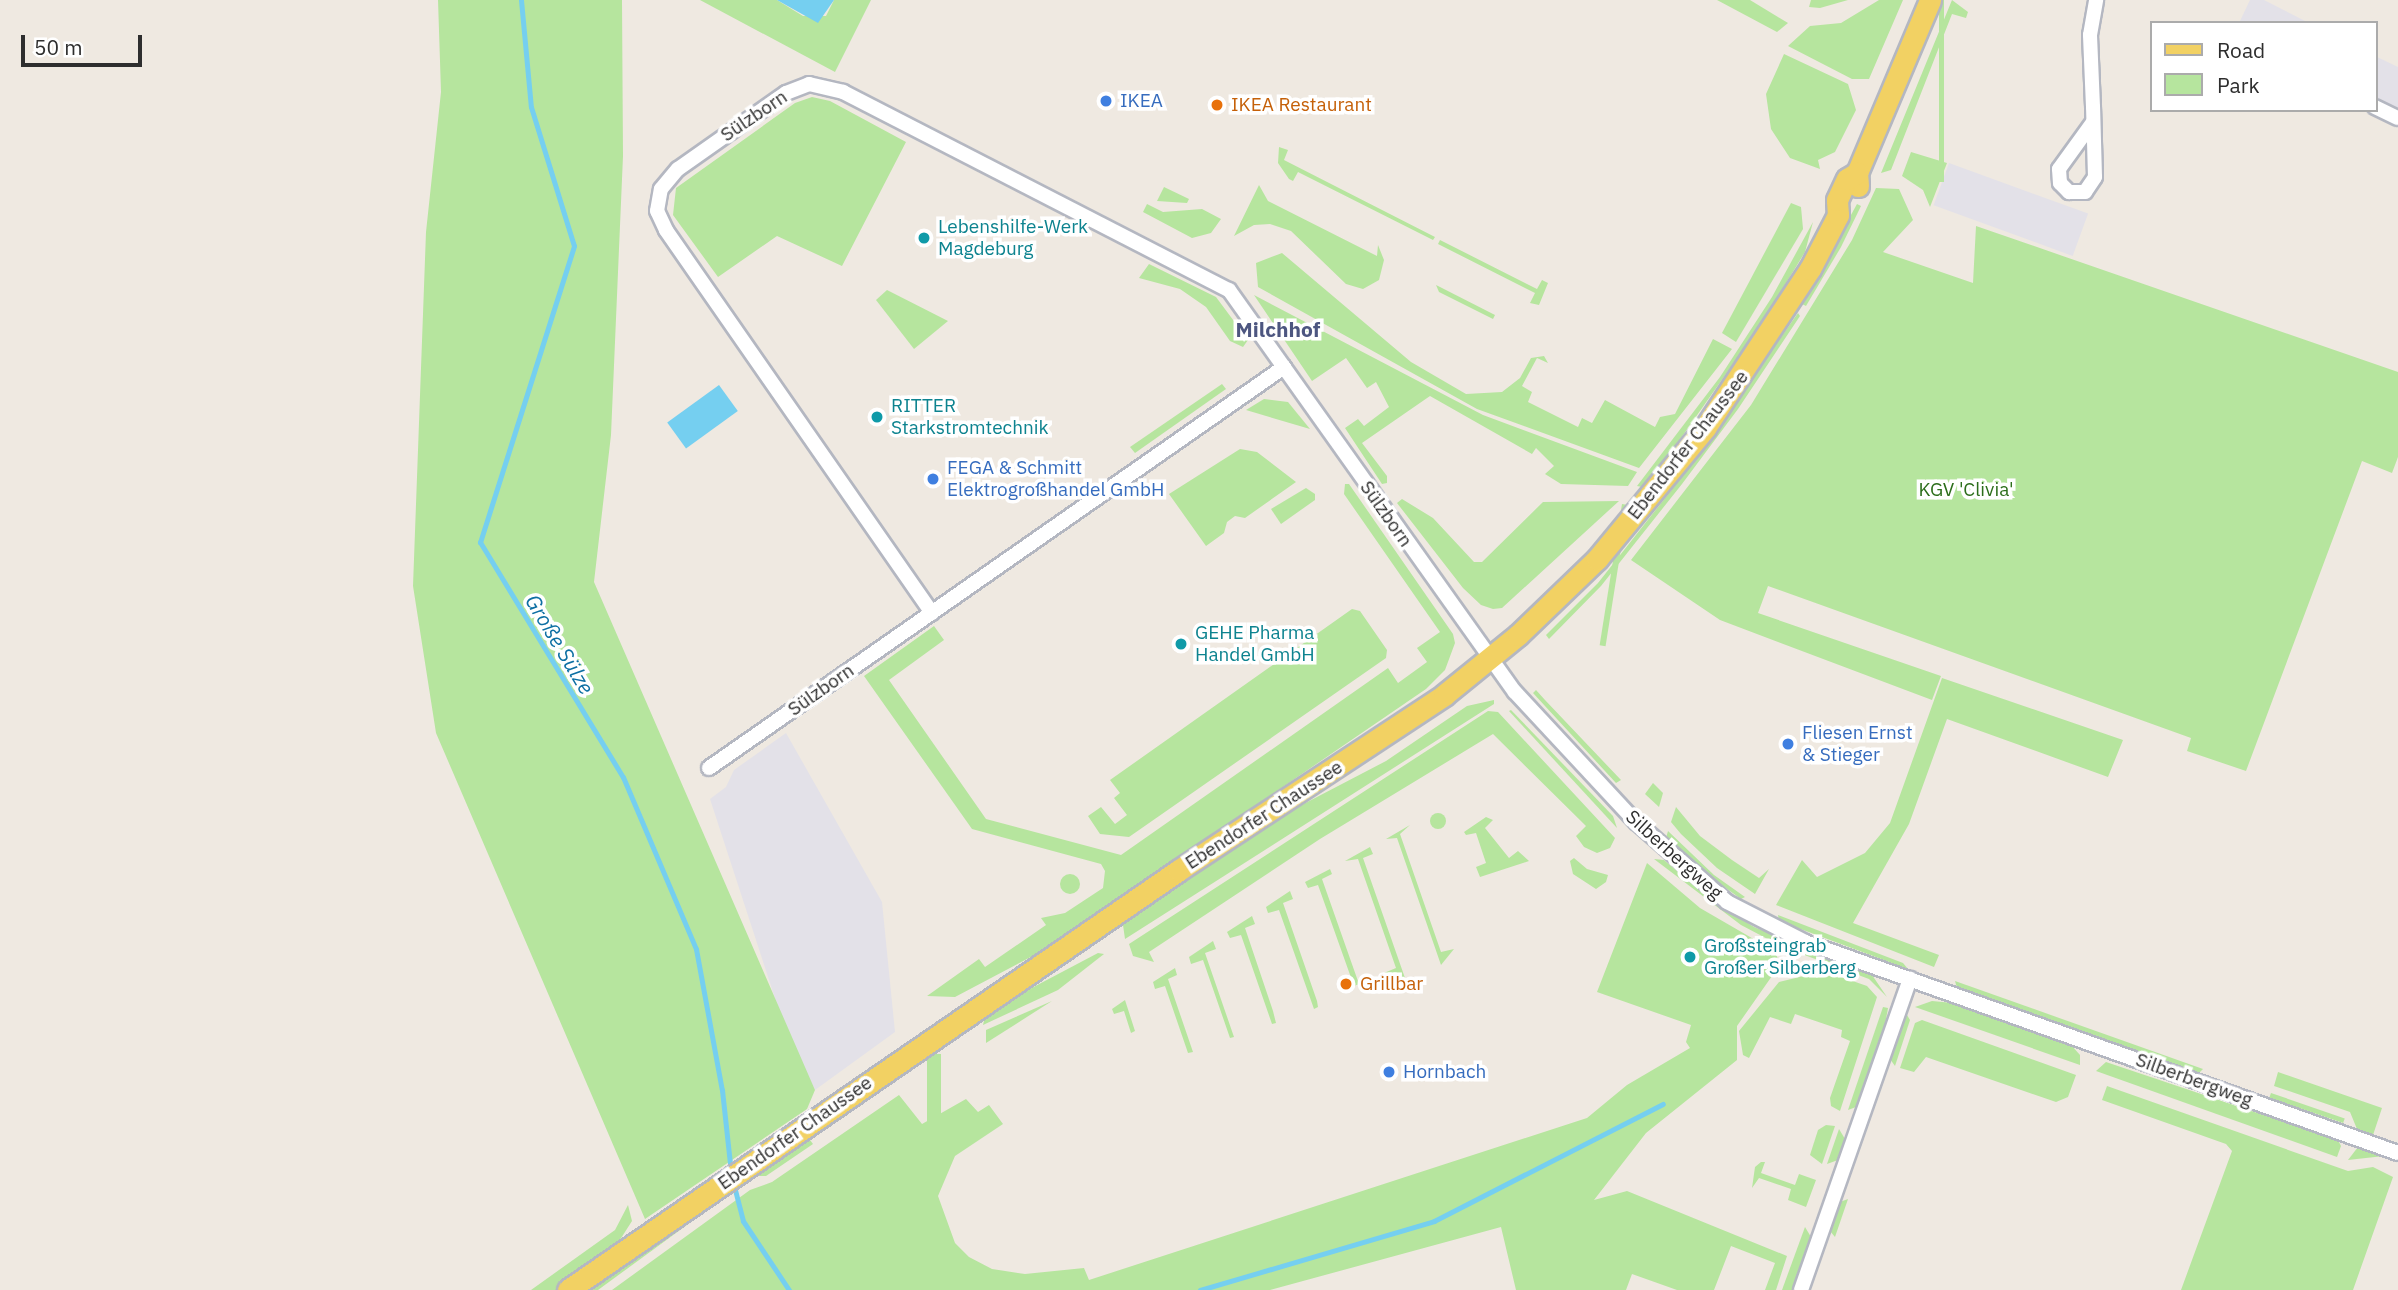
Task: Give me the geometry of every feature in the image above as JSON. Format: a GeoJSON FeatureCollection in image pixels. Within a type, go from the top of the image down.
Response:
{"type":"FeatureCollection","features":[{"type":"Feature","properties":{"kind":"main road","name":"Ebendorfer Chaussee"},"geometry":{"type":"LineString","coordinates":[[568,1290],[1179,870],[1442,697],[1489,659],[1581,576],[1689,450],[1774,326],[1838,215],[1837,200],[1847,178],[1857,173],[1930,0]]}},
{"type":"Feature","properties":{"kind":"street"},"geometry":{"type":"LineString","coordinates":[[2094,122],[2090,35],[2096,0]]}},
{"type":"Feature","properties":{"kind":"street","name":"Sülzborn"},"geometry":{"type":"LineString","coordinates":[[932,612],[658,215],[659,195],[670,176],[786,93],[809,84],[829,86],[1213,279],[1237,299],[1489,659]]}},
{"type":"Feature","properties":{"kind":"street"},"geometry":{"type":"LineString","coordinates":[[2377,108],[2398,118]]}},
{"type":"Feature","properties":{"kind":"street","name":"Sülzborn"},"geometry":{"type":"LineString","coordinates":[[709,768],[1284,368]]}},
{"type":"Feature","properties":{"kind":"street","name":"Silberbergweg"},"geometry":{"type":"LineString","coordinates":[[1489,659],[1618,804],[1709,888],[1790,935],[2398,1153]]}},
{"type":"Feature","properties":{"kind":"street"},"geometry":{"type":"LineString","coordinates":[[1801,1290],[1910,979]]}},
{"type":"Feature","properties":{"kind":"shaded area"},"geometry":{"type":"Polygon","coordinates":[[[2250,0],[2264,0],[2305,21],[2240,21],[2250,0]]]}},
{"type":"Feature","properties":{"kind":"shaded area"},"geometry":{"type":"Polygon","coordinates":[[[2377,57],[2398,67],[2398,111],[2377,101],[2377,57]]]}},
{"type":"Feature","properties":{"kind":"shaded area"},"geometry":{"type":"Polygon","coordinates":[[[1949,163],[2088,214],[2073,256],[1934,205],[1949,163]]]}},
{"type":"Feature","properties":{"kind":"shaded area"},"geometry":{"type":"Polygon","coordinates":[[[786,733],[882,902],[895,1032],[815,1090],[786,1032],[710,799],[726,787],[734,770],[786,733]]]}},
{"type":"Feature","properties":{"kind":"green space"},"geometry":{"type":"Polygon","coordinates":[[[438,0],[622,0],[623,156],[611,435],[594,582],[815,1090],[807,1109],[645,1219],[436,733],[413,586],[426,232],[441,92],[438,0]]]}},
{"type":"Feature","properties":{"kind":"green space"},"geometry":{"type":"Polygon","coordinates":[[[700,0],[777,0],[803,16],[826,16],[834,0],[871,0],[835,72],[700,0]]]}},
{"type":"Feature","properties":{"kind":"green space"},"geometry":{"type":"Polygon","coordinates":[[[1717,0],[1750,0],[1788,23],[1777,32],[1717,0]]]}},
{"type":"Feature","properties":{"kind":"green space"},"geometry":{"type":"Polygon","coordinates":[[[1811,0],[1848,0],[1820,8],[1809,7],[1811,0]]]}},
{"type":"Feature","properties":{"kind":"green space"},"geometry":{"type":"Polygon","coordinates":[[[1879,0],[1903,0],[1869,79],[1852,79],[1788,46],[1810,26],[1841,23],[1879,0]]]}},
{"type":"Feature","properties":{"kind":"green space"},"geometry":{"type":"Polygon","coordinates":[[[1939,0],[1944,0],[1944,182],[1939,182],[1939,0]]]}},
{"type":"Feature","properties":{"kind":"green space"},"geometry":{"type":"Polygon","coordinates":[[[1952,0],[1968,12],[1966,18],[1952,14],[1891,170],[1881,173],[1952,0]]]}},
{"type":"Feature","properties":{"kind":"green space"},"geometry":{"type":"Polygon","coordinates":[[[1784,54],[1848,84],[1856,110],[1835,152],[1818,160],[1820,169],[1790,158],[1771,129],[1766,94],[1784,54]]]}},
{"type":"Feature","properties":{"kind":"green space"},"geometry":{"type":"Polygon","coordinates":[[[812,97],[830,101],[906,142],[842,266],[777,236],[718,277],[673,215],[676,188],[795,103],[812,97]]]}},
{"type":"Feature","properties":{"kind":"green space"},"geometry":{"type":"Polygon","coordinates":[[[1279,147],[1288,150],[1284,160],[1435,237],[1433,240],[1298,172],[1293,181],[1289,179],[1278,163],[1279,147]]]}},
{"type":"Feature","properties":{"kind":"green space"},"geometry":{"type":"Polygon","coordinates":[[[1911,152],[1947,163],[1930,207],[1923,190],[1902,176],[1911,152]]]}},
{"type":"Feature","properties":{"kind":"green space"},"geometry":{"type":"Polygon","coordinates":[[[1259,185],[1268,201],[1377,256],[1378,245],[1384,260],[1379,280],[1363,289],[1346,284],[1291,231],[1270,224],[1254,225],[1234,236],[1259,185]]]}},
{"type":"Feature","properties":{"kind":"green space"},"geometry":{"type":"Polygon","coordinates":[[[1164,187],[1189,199],[1187,203],[1157,201],[1164,187]]]}},
{"type":"Feature","properties":{"kind":"green space","name":"KGV 'Clivia'"},"geometry":{"type":"Polygon","coordinates":[[[1876,188],[1899,189],[1913,220],[1883,252],[1973,283],[1976,226],[2398,372],[2398,457],[2392,473],[2362,461],[2246,771],[2187,751],[2191,738],[1768,586],[1758,613],[1941,676],[1932,700],[1720,620],[1631,560],[1751,405],[1852,240],[1876,188]]]}},
{"type":"Feature","properties":{"kind":"green space"},"geometry":{"type":"Polygon","coordinates":[[[1791,203],[1801,207],[1803,229],[1736,342],[1722,333],[1791,203]]]}},
{"type":"Feature","properties":{"kind":"green space"},"geometry":{"type":"Polygon","coordinates":[[[1147,204],[1163,212],[1202,209],[1221,219],[1211,233],[1192,238],[1143,212],[1147,204]]]}},
{"type":"Feature","properties":{"kind":"green space"},"geometry":{"type":"Polygon","coordinates":[[[1857,204],[1861,206],[1841,247],[1806,306],[1802,304],[1857,204]]]}},
{"type":"Feature","properties":{"kind":"green space"},"geometry":{"type":"Polygon","coordinates":[[[1813,222],[1805,252],[1761,324],[1674,448],[1642,487],[1637,486],[1720,377],[1772,297],[1813,222]]]}},
{"type":"Feature","properties":{"kind":"green space"},"geometry":{"type":"Polygon","coordinates":[[[1440,240],[1537,289],[1542,280],[1548,283],[1539,305],[1530,303],[1535,293],[1438,244],[1440,240]]]}},
{"type":"Feature","properties":{"kind":"green space"},"geometry":{"type":"Polygon","coordinates":[[[1282,253],[1411,362],[1466,394],[1502,392],[1520,378],[1531,358],[1544,356],[1548,363],[1537,358],[1522,386],[1532,392],[1528,402],[1578,427],[1582,418],[1592,423],[1605,400],[1655,427],[1660,417],[1675,414],[1713,339],[1732,349],[1639,468],[1477,409],[1258,287],[1256,263],[1282,253]]]}},
{"type":"Feature","properties":{"kind":"green space"},"geometry":{"type":"Polygon","coordinates":[[[1149,264],[1216,297],[1248,340],[1243,347],[1230,341],[1206,307],[1180,289],[1139,278],[1149,264]]]}},
{"type":"Feature","properties":{"kind":"green space"},"geometry":{"type":"Polygon","coordinates":[[[1436,285],[1495,315],[1493,319],[1439,292],[1436,285]]]}},
{"type":"Feature","properties":{"kind":"green space"},"geometry":{"type":"Polygon","coordinates":[[[887,290],[948,321],[914,349],[876,300],[887,290]]]}},
{"type":"Feature","properties":{"kind":"green space"},"geometry":{"type":"Polygon","coordinates":[[[1254,295],[1483,415],[1637,472],[1628,486],[1561,484],[1545,474],[1554,466],[1536,448],[1532,454],[1430,396],[1362,443],[1387,476],[1387,483],[1382,484],[1345,428],[1358,419],[1364,426],[1389,407],[1376,382],[1367,388],[1346,358],[1312,381],[1254,295]]]}},
{"type":"Feature","properties":{"kind":"green space"},"geometry":{"type":"Polygon","coordinates":[[[1798,313],[1800,316],[1738,409],[1682,484],[1601,586],[1549,639],[1546,635],[1598,583],[1681,478],[1798,313]]]}},
{"type":"Feature","properties":{"kind":"green space"},"geometry":{"type":"Polygon","coordinates":[[[1222,384],[1226,389],[1135,453],[1130,447],[1222,384]]]}},
{"type":"Feature","properties":{"kind":"green space"},"geometry":{"type":"Polygon","coordinates":[[[1264,399],[1288,402],[1310,429],[1246,410],[1264,399]]]}},
{"type":"Feature","properties":{"kind":"green space"},"geometry":{"type":"Polygon","coordinates":[[[1240,449],[1257,452],[1296,482],[1245,518],[1235,516],[1227,522],[1224,533],[1206,546],[1169,494],[1240,449]]]}},
{"type":"Feature","properties":{"kind":"green space"},"geometry":{"type":"Polygon","coordinates":[[[1345,484],[1349,484],[1453,634],[1455,643],[1445,670],[1426,689],[1046,949],[955,997],[927,996],[979,959],[985,967],[1046,925],[1041,918],[1065,913],[1103,888],[1105,871],[1101,864],[972,829],[864,676],[934,626],[944,640],[889,680],[986,819],[1121,855],[1388,668],[1398,683],[1427,662],[1417,648],[1440,632],[1344,494],[1345,484]]]}},
{"type":"Feature","properties":{"kind":"green space"},"geometry":{"type":"Polygon","coordinates":[[[1306,488],[1315,494],[1315,500],[1281,524],[1271,509],[1306,488]]]}},
{"type":"Feature","properties":{"kind":"green space"},"geometry":{"type":"Polygon","coordinates":[[[1402,499],[1433,518],[1474,562],[1482,562],[1543,502],[1619,501],[1502,608],[1493,609],[1481,605],[1463,588],[1397,503],[1402,499]]]}},
{"type":"Feature","properties":{"kind":"green space"},"geometry":{"type":"Polygon","coordinates":[[[1622,504],[1628,505],[1606,646],[1600,645],[1622,504]]]}},
{"type":"Feature","properties":{"kind":"green space"},"geometry":{"type":"Polygon","coordinates":[[[1352,609],[1360,611],[1387,650],[1386,658],[1129,837],[1100,834],[1088,816],[1101,807],[1115,824],[1127,815],[1114,798],[1120,793],[1110,780],[1352,609]]]}},
{"type":"Feature","properties":{"kind":"green space"},"geometry":{"type":"Polygon","coordinates":[[[1942,678],[2123,740],[2108,777],[1947,719],[1909,824],[1853,923],[1939,955],[1934,967],[1776,905],[1802,860],[1817,877],[1865,853],[1890,823],[1942,678]]]}},
{"type":"Feature","properties":{"kind":"green space"},"geometry":{"type":"Polygon","coordinates":[[[1536,690],[1621,780],[1616,783],[1533,693],[1536,690]]]}},
{"type":"Feature","properties":{"kind":"green space"},"geometry":{"type":"Polygon","coordinates":[[[1494,700],[1494,704],[1125,939],[1123,925],[1136,910],[1265,824],[1386,761],[1467,706],[1494,700]]]}},
{"type":"Feature","properties":{"kind":"green space"},"geometry":{"type":"Polygon","coordinates":[[[1511,710],[1613,816],[1617,828],[1509,711],[1511,710]]]}},
{"type":"Feature","properties":{"kind":"green space"},"geometry":{"type":"Polygon","coordinates":[[[1488,711],[1498,712],[1615,838],[1610,848],[1597,853],[1584,847],[1576,836],[1586,826],[1493,734],[1320,839],[1149,952],[1154,962],[1133,956],[1129,944],[1488,711]]]}},
{"type":"Feature","properties":{"kind":"green space"},"geometry":{"type":"Polygon","coordinates":[[[1653,783],[1663,793],[1659,807],[1645,794],[1653,783]]]}},
{"type":"Feature","properties":{"kind":"green space"},"geometry":{"type":"Polygon","coordinates":[[[1676,807],[1700,836],[1759,878],[1769,869],[1755,894],[1717,868],[1681,834],[1671,822],[1676,807]]]}},
{"type":"Feature","properties":{"kind":"green space"},"geometry":{"type":"Polygon","coordinates":[[[1438,813],[1444,815],[1444,827],[1438,829],[1432,827],[1430,821],[1432,815],[1438,813]]]}},
{"type":"Feature","properties":{"kind":"green space"},"geometry":{"type":"Polygon","coordinates":[[[1486,817],[1493,820],[1485,828],[1509,858],[1518,851],[1529,861],[1480,877],[1476,867],[1486,863],[1476,833],[1466,835],[1464,832],[1486,817]]]}},
{"type":"Feature","properties":{"kind":"green space"},"geometry":{"type":"Polygon","coordinates":[[[1410,825],[1400,834],[1441,952],[1454,949],[1441,965],[1397,838],[1386,839],[1410,825]]]}},
{"type":"Feature","properties":{"kind":"green space"},"geometry":{"type":"Polygon","coordinates":[[[1668,831],[1714,875],[1745,897],[1741,899],[1694,865],[1666,838],[1668,831]]]}},
{"type":"Feature","properties":{"kind":"green space"},"geometry":{"type":"Polygon","coordinates":[[[1370,847],[1373,854],[1363,858],[1405,978],[1396,981],[1384,973],[1396,968],[1358,859],[1345,861],[1370,847]]]}},
{"type":"Feature","properties":{"kind":"green space"},"geometry":{"type":"Polygon","coordinates":[[[1574,858],[1587,869],[1608,875],[1606,882],[1596,889],[1573,874],[1570,861],[1574,858]]]}},
{"type":"Feature","properties":{"kind":"green space"},"geometry":{"type":"Polygon","coordinates":[[[1654,859],[1664,860],[1711,900],[1754,927],[1872,975],[1887,997],[1869,979],[1783,947],[1741,925],[1654,859]]]}},
{"type":"Feature","properties":{"kind":"green space"},"geometry":{"type":"Polygon","coordinates":[[[1647,863],[1700,908],[1776,952],[1779,966],[1737,1026],[1737,1060],[1646,1133],[1594,1200],[1627,1191],[1787,1256],[1776,1290],[1765,1290],[1775,1263],[1731,1246],[1714,1290],[1677,1290],[1632,1274],[1626,1290],[1516,1290],[1501,1227],[1270,1290],[612,1290],[750,1190],[772,1182],[899,1095],[922,1124],[966,1099],[978,1112],[989,1105],[1003,1124],[955,1156],[938,1196],[955,1243],[969,1257],[992,1269],[1025,1274],[1084,1268],[1089,1280],[1587,1118],[1627,1085],[1690,1048],[1686,1042],[1691,1025],[1597,992],[1647,863]]]}},
{"type":"Feature","properties":{"kind":"green space"},"geometry":{"type":"Polygon","coordinates":[[[1330,869],[1332,874],[1322,879],[1359,984],[1354,986],[1318,885],[1308,888],[1305,882],[1330,869]]]}},
{"type":"Feature","properties":{"kind":"green space"},"geometry":{"type":"Polygon","coordinates":[[[1070,874],[1077,877],[1080,884],[1077,891],[1070,894],[1063,891],[1060,884],[1063,877],[1070,874]]]}},
{"type":"Feature","properties":{"kind":"green space"},"geometry":{"type":"Polygon","coordinates":[[[1290,891],[1293,899],[1283,903],[1317,1001],[1318,1007],[1314,1009],[1279,910],[1268,913],[1266,907],[1290,891]]]}},
{"type":"Feature","properties":{"kind":"green space"},"geometry":{"type":"Polygon","coordinates":[[[1778,915],[1903,963],[1908,969],[1779,921],[1778,915]]]}},
{"type":"Feature","properties":{"kind":"green space"},"geometry":{"type":"Polygon","coordinates":[[[1252,916],[1255,924],[1245,928],[1273,1011],[1276,1023],[1272,1024],[1241,935],[1230,938],[1227,932],[1252,916]]]}},
{"type":"Feature","properties":{"kind":"green space"},"geometry":{"type":"Polygon","coordinates":[[[1213,941],[1216,949],[1205,953],[1234,1037],[1230,1038],[1203,960],[1191,964],[1189,957],[1213,941]]]}},
{"type":"Feature","properties":{"kind":"green space"},"geometry":{"type":"Polygon","coordinates":[[[1098,953],[1104,954],[1058,990],[983,1025],[985,1016],[1007,1001],[1098,953]]]}},
{"type":"Feature","properties":{"kind":"green space"},"geometry":{"type":"Polygon","coordinates":[[[1785,957],[1813,967],[1782,974],[1785,957]]]}},
{"type":"Feature","properties":{"kind":"green space"},"geometry":{"type":"Polygon","coordinates":[[[1175,968],[1177,975],[1168,979],[1193,1052],[1188,1053],[1165,986],[1155,989],[1153,982],[1175,968]]]}},
{"type":"Feature","properties":{"kind":"green space"},"geometry":{"type":"Polygon","coordinates":[[[1824,971],[1867,986],[1877,997],[1840,1111],[1831,1106],[1830,1098],[1850,1041],[1841,1037],[1842,1030],[1795,1014],[1791,1024],[1770,1017],[1749,1058],[1743,1055],[1739,1031],[1779,982],[1824,971]]]}},
{"type":"Feature","properties":{"kind":"green space"},"geometry":{"type":"Polygon","coordinates":[[[1955,981],[2203,1069],[2199,1073],[1957,988],[1955,981]]]}},
{"type":"Feature","properties":{"kind":"green space"},"geometry":{"type":"Polygon","coordinates":[[[1125,1000],[1135,1031],[1131,1033],[1124,1011],[1114,1014],[1112,1009],[1125,1000]]]}},
{"type":"Feature","properties":{"kind":"green space"},"geometry":{"type":"Polygon","coordinates":[[[1052,1001],[986,1043],[986,1030],[1052,1001]]]}},
{"type":"Feature","properties":{"kind":"green space"},"geometry":{"type":"Polygon","coordinates":[[[1932,1001],[1953,1003],[2072,1046],[2080,1055],[2080,1065],[1915,1007],[1932,1001]]]}},
{"type":"Feature","properties":{"kind":"green space"},"geometry":{"type":"Polygon","coordinates":[[[1883,1007],[1888,1008],[1885,1025],[1856,1107],[1848,1110],[1883,1007]]]}},
{"type":"Feature","properties":{"kind":"green space"},"geometry":{"type":"Polygon","coordinates":[[[1907,1015],[1910,1020],[1895,1066],[1890,1059],[1907,1015]]]}},
{"type":"Feature","properties":{"kind":"green space"},"geometry":{"type":"Polygon","coordinates":[[[1922,1020],[2076,1075],[2068,1097],[2056,1102],[1926,1057],[1914,1072],[1900,1068],[1915,1023],[1922,1020]]]}},
{"type":"Feature","properties":{"kind":"green space"},"geometry":{"type":"Polygon","coordinates":[[[927,1054],[941,1054],[941,1188],[927,1188],[927,1054]]]}},
{"type":"Feature","properties":{"kind":"green space"},"geometry":{"type":"Polygon","coordinates":[[[2106,1062],[2338,1140],[2341,1146],[2337,1157],[2096,1071],[2106,1062]]]}},
{"type":"Feature","properties":{"kind":"green space"},"geometry":{"type":"Polygon","coordinates":[[[2278,1072],[2382,1108],[2373,1135],[2357,1129],[2350,1112],[2274,1086],[2278,1072]]]}},
{"type":"Feature","properties":{"kind":"green space"},"geometry":{"type":"Polygon","coordinates":[[[2107,1086],[2348,1171],[2373,1167],[2393,1177],[2353,1290],[2181,1290],[2232,1151],[2226,1144],[2102,1100],[2107,1086]]]}},
{"type":"Feature","properties":{"kind":"green space"},"geometry":{"type":"Polygon","coordinates":[[[2271,1093],[2345,1118],[2343,1123],[2269,1098],[2271,1093]]]}},
{"type":"Feature","properties":{"kind":"green space"},"geometry":{"type":"Polygon","coordinates":[[[1826,1125],[1835,1126],[1822,1164],[1810,1155],[1818,1130],[1826,1125]]]}},
{"type":"Feature","properties":{"kind":"green space"},"geometry":{"type":"Polygon","coordinates":[[[1839,1129],[1845,1139],[1838,1160],[1827,1164],[1839,1129]]]}},
{"type":"Feature","properties":{"kind":"green space"},"geometry":{"type":"Polygon","coordinates":[[[807,1136],[813,1144],[766,1176],[756,1176],[754,1171],[807,1136]]]}},
{"type":"Feature","properties":{"kind":"green space"},"geometry":{"type":"Polygon","coordinates":[[[2358,1147],[2384,1156],[2348,1160],[2358,1147]]]}},
{"type":"Feature","properties":{"kind":"green space"},"geometry":{"type":"Polygon","coordinates":[[[1765,1162],[1761,1173],[1795,1185],[1799,1174],[1816,1180],[1806,1207],[1788,1200],[1791,1189],[1759,1178],[1752,1188],[1755,1167],[1765,1162]]]}},
{"type":"Feature","properties":{"kind":"green space"},"geometry":{"type":"Polygon","coordinates":[[[1848,1199],[1835,1237],[1830,1231],[1840,1202],[1848,1199]]]}},
{"type":"Feature","properties":{"kind":"green space"},"geometry":{"type":"Polygon","coordinates":[[[628,1205],[632,1221],[616,1246],[560,1290],[531,1290],[615,1230],[628,1205]]]}},
{"type":"Feature","properties":{"kind":"green space"},"geometry":{"type":"Polygon","coordinates":[[[702,1206],[702,1214],[598,1290],[581,1290],[702,1206]]]}},
{"type":"Feature","properties":{"kind":"green space"},"geometry":{"type":"Polygon","coordinates":[[[1805,1227],[1811,1237],[1793,1290],[1782,1290],[1805,1227]]]}},
{"type":"Feature","properties":{"kind":"water"},"geometry":{"type":"Polygon","coordinates":[[[777,0],[834,0],[818,23],[777,0]]]}},
{"type":"Feature","properties":{"kind":"water"},"geometry":{"type":"Polygon","coordinates":[[[719,385],[738,411],[686,449],[667,423],[719,385]]]}},
{"type":"Feature","properties":{"kind":"waterway","name":"Große Sülze"},"geometry":{"type":"LineString","coordinates":[[521,0],[531,107],[574,246],[480,542],[623,777],[696,949],[722,1090],[731,1173]]}},
{"type":"Feature","properties":{"kind":"waterway"},"geometry":{"type":"LineString","coordinates":[[1200,1290],[1434,1221],[1663,1104]]}},
{"type":"Feature","properties":{"kind":"waterway","name":"Große Sülze"},"geometry":{"type":"LineString","coordinates":[[733,1182],[743,1221],[789,1290]]}},
{"type":"Feature","properties":{"kind":"place","name":"IKEA"},"geometry":{"type":"Point","coordinates":[1106,101]}},
{"type":"Feature","properties":{"kind":"place","name":"IKEA Restaurant"},"geometry":{"type":"Point","coordinates":[1217,105]}},
{"type":"Feature","properties":{"kind":"place","name":"Lebenshilfe-Werk Magdeburg"},"geometry":{"type":"Point","coordinates":[924,238]}},
{"type":"Feature","properties":{"kind":"place","name":"RITTER Starkstromtechnik"},"geometry":{"type":"Point","coordinates":[877,417]}},
{"type":"Feature","properties":{"kind":"place","name":"FEGA & Schmitt Elektrogroßhandel GmbH"},"geometry":{"type":"Point","coordinates":[933,479]}},
{"type":"Feature","properties":{"kind":"place","name":"GEHE Pharma Handel GmbH"},"geometry":{"type":"Point","coordinates":[1181,644]}},
{"type":"Feature","properties":{"kind":"place","name":"Fliesen Ernst & Stieger"},"geometry":{"type":"Point","coordinates":[1788,744]}},
{"type":"Feature","properties":{"kind":"place","name":"Großsteingrab Großer Silberberg"},"geometry":{"type":"Point","coordinates":[1690,957]}},
{"type":"Feature","properties":{"kind":"place","name":"Grillbar"},"geometry":{"type":"Point","coordinates":[1346,984]}},
{"type":"Feature","properties":{"kind":"place","name":"Hornbach"},"geometry":{"type":"Point","coordinates":[1389,1072]}},
{"type":"Feature","properties":{"kind":"district","name":"Milchhof"},"geometry":{"type":"Point","coordinates":[1278,329]}}]}
